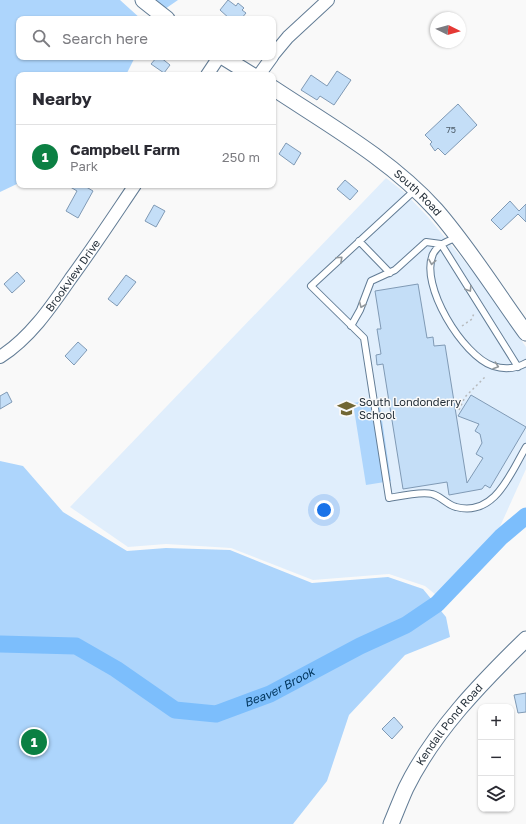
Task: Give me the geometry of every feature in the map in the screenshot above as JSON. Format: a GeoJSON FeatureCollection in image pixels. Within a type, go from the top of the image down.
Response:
{"type":"FeatureCollection","features":[{"type":"Feature","properties":{"kind":"street"},"geometry":{"type":"LineString","coordinates":[[143,0],[163,16]]}},
{"type":"Feature","properties":{"kind":"street"},"geometry":{"type":"LineString","coordinates":[[276,51],[288,37],[328,0]]}},
{"type":"Feature","properties":{"kind":"street"},"geometry":{"type":"LineString","coordinates":[[209,72],[217,60]]}},
{"type":"Feature","properties":{"kind":"street"},"geometry":{"type":"LineString","coordinates":[[228,60],[247,72]]}},
{"type":"Feature","properties":{"kind":"street"},"geometry":{"type":"LineString","coordinates":[[261,72],[269,60]]}},
{"type":"Feature","properties":{"kind":"street","name":"South Road"},"geometry":{"type":"LineString","coordinates":[[276,90],[329,124],[394,170],[435,209],[492,282],[526,333]]}},
{"type":"Feature","properties":{"kind":"street","name":"Brookview Drive"},"geometry":{"type":"LineString","coordinates":[[0,357],[14,347],[38,323],[85,258],[132,188]]}},
{"type":"Feature","properties":{"kind":"street","name":"Kendall Pond Road"},"geometry":{"type":"LineString","coordinates":[[391,824],[407,787],[430,748],[491,674],[526,639]]}},
{"type":"Feature","properties":{"kind":"lane"},"geometry":{"type":"LineString","coordinates":[[415,190],[311,286],[364,338],[389,498],[432,494],[456,507],[465,508],[488,503],[499,492],[526,447]]}},
{"type":"Feature","properties":{"kind":"lane"},"geometry":{"type":"LineString","coordinates":[[458,237],[441,244],[434,253],[430,271],[432,283],[447,320],[462,341],[481,360],[492,366],[504,369],[518,367],[526,363]]}},
{"type":"Feature","properties":{"kind":"lane"},"geometry":{"type":"LineString","coordinates":[[359,241],[390,273]]}},
{"type":"Feature","properties":{"kind":"lane"},"geometry":{"type":"LineString","coordinates":[[351,326],[360,310],[371,281],[390,273],[426,242],[441,244]]}},
{"type":"Feature","properties":{"kind":"lane"},"geometry":{"type":"LineString","coordinates":[[441,244],[518,367]]}},
{"type":"Feature","properties":{"kind":"path"},"geometry":{"type":"LineString","coordinates":[[459,328],[472,319],[478,304]]}},
{"type":"Feature","properties":{"kind":"path"},"geometry":{"type":"LineString","coordinates":[[459,410],[465,397],[486,376]]}},
{"type":"Feature","properties":{"kind":"shaded area"},"geometry":{"type":"Polygon","coordinates":[[[0,0],[120,0],[138,16],[16,16],[16,60],[134,60],[128,72],[16,72],[16,184],[0,192],[0,0]]]}},
{"type":"Feature","properties":{"kind":"shaded area"},"geometry":{"type":"Polygon","coordinates":[[[154,0],[178,0],[165,9],[154,0]]]}},
{"type":"Feature","properties":{"kind":"shaded area","name":"South Londonderry School"},"geometry":{"type":"Polygon","coordinates":[[[386,178],[404,192],[428,217],[485,286],[526,347],[526,469],[498,531],[436,595],[425,586],[389,574],[313,580],[231,548],[166,544],[128,547],[70,507],[386,178]]]}},
{"type":"Feature","properties":{"kind":"shaded area"},"geometry":{"type":"Polygon","coordinates":[[[379,399],[391,481],[366,485],[353,403],[379,399]]]}},
{"type":"Feature","properties":{"kind":"shaded area"},"geometry":{"type":"Polygon","coordinates":[[[0,461],[23,466],[63,512],[127,551],[166,548],[230,550],[312,583],[388,577],[423,589],[446,617],[450,637],[405,655],[349,715],[327,781],[293,824],[0,824],[0,461]]]}},
{"type":"Feature","properties":{"kind":"building"},"geometry":{"type":"Polygon","coordinates":[[[228,0],[236,6],[238,3],[244,8],[242,10],[246,13],[244,16],[227,16],[220,10],[228,0]]]}},
{"type":"Feature","properties":{"kind":"building"},"geometry":{"type":"Polygon","coordinates":[[[154,60],[164,60],[170,65],[165,72],[163,72],[151,64],[154,60]]]}},
{"type":"Feature","properties":{"kind":"building"},"geometry":{"type":"Polygon","coordinates":[[[337,71],[351,80],[334,105],[320,96],[317,100],[301,90],[311,75],[327,86],[337,71]]]}},
{"type":"Feature","properties":{"kind":"building"},"geometry":{"type":"Polygon","coordinates":[[[458,104],[477,125],[445,155],[438,148],[435,151],[430,144],[432,142],[425,135],[458,104]]]}},
{"type":"Feature","properties":{"kind":"building"},"geometry":{"type":"Polygon","coordinates":[[[286,143],[301,153],[294,165],[279,154],[286,143]]]}},
{"type":"Feature","properties":{"kind":"building"},"geometry":{"type":"Polygon","coordinates":[[[345,180],[358,191],[350,200],[337,189],[345,180]]]}},
{"type":"Feature","properties":{"kind":"building"},"geometry":{"type":"Polygon","coordinates":[[[72,188],[88,188],[93,191],[78,218],[66,211],[77,191],[72,188]]]}},
{"type":"Feature","properties":{"kind":"building"},"geometry":{"type":"Polygon","coordinates":[[[510,201],[519,211],[526,204],[526,222],[518,214],[501,230],[491,220],[510,201]]]}},
{"type":"Feature","properties":{"kind":"building"},"geometry":{"type":"Polygon","coordinates":[[[154,205],[165,211],[156,227],[145,221],[154,205]]]}},
{"type":"Feature","properties":{"kind":"building"},"geometry":{"type":"Polygon","coordinates":[[[17,272],[25,281],[12,293],[4,284],[17,272]]]}},
{"type":"Feature","properties":{"kind":"building"},"geometry":{"type":"Polygon","coordinates":[[[126,275],[136,282],[117,306],[108,299],[126,275]]]}},
{"type":"Feature","properties":{"kind":"building"},"geometry":{"type":"Polygon","coordinates":[[[418,284],[427,338],[433,337],[434,346],[445,345],[467,483],[483,458],[476,454],[482,443],[480,434],[475,431],[479,424],[458,416],[471,395],[526,427],[490,488],[485,485],[482,489],[449,495],[447,482],[403,489],[383,364],[377,365],[376,355],[381,354],[377,329],[381,329],[375,291],[418,284]]]}},
{"type":"Feature","properties":{"kind":"building"},"geometry":{"type":"Polygon","coordinates":[[[78,342],[87,350],[74,365],[65,356],[78,342]]]}},
{"type":"Feature","properties":{"kind":"building"},"geometry":{"type":"Polygon","coordinates":[[[7,392],[12,402],[0,409],[0,396],[7,392]]]}},
{"type":"Feature","properties":{"kind":"building"},"geometry":{"type":"Polygon","coordinates":[[[526,693],[526,712],[518,713],[514,695],[526,693]]]}},
{"type":"Feature","properties":{"kind":"building"},"geometry":{"type":"Polygon","coordinates":[[[394,717],[403,727],[392,739],[382,729],[394,717]]]}},
{"type":"Feature","properties":{"kind":"waterway","name":"Beaver Brook"},"geometry":{"type":"LineString","coordinates":[[0,644],[76,646],[116,669],[175,710],[216,714],[270,694],[360,646],[406,625],[437,604],[501,537],[526,516]]}},
{"type":"Feature","properties":{"kind":"place","name":"South Londonderry School"},"geometry":{"type":"Point","coordinates":[346,408]}},
{"type":"Feature","properties":{"kind":"place","name":"Campbell Farm"},"geometry":{"type":"Point","coordinates":[34,742]}}]}
